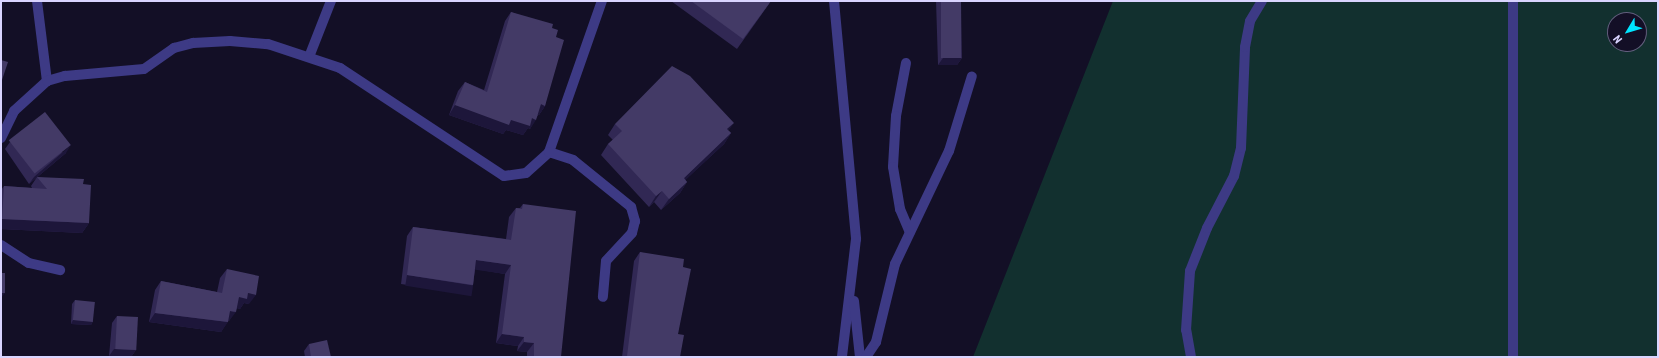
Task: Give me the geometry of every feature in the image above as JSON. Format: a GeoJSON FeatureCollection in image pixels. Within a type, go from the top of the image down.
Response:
{"type":"FeatureCollection","features":[{"type":"Feature","properties":{"kind":"street"},"geometry":{"type":"LineString","coordinates":[[37,1],[47,81]]}},
{"type":"Feature","properties":{"kind":"street"},"geometry":{"type":"LineString","coordinates":[[309,57],[331,1]]}},
{"type":"Feature","properties":{"kind":"street"},"geometry":{"type":"LineString","coordinates":[[1,138],[14,111],[47,81],[65,76],[144,69],[168,51],[193,42],[268,44],[309,57],[346,72],[504,176],[526,173],[549,152],[602,1]]}},
{"type":"Feature","properties":{"kind":"street"},"geometry":{"type":"LineString","coordinates":[[834,1],[843,66],[856,239],[853,287],[842,357]]}},
{"type":"Feature","properties":{"kind":"street"},"geometry":{"type":"LineString","coordinates":[[1191,357],[1186,330],[1190,271],[1204,234],[1234,176],[1241,148],[1245,47],[1250,21],[1262,1]]}},
{"type":"Feature","properties":{"kind":"street"},"geometry":{"type":"LineString","coordinates":[[1513,1],[1513,357]]}},
{"type":"Feature","properties":{"kind":"street"},"geometry":{"type":"LineString","coordinates":[[906,63],[896,116],[893,167],[900,209],[910,232]]}},
{"type":"Feature","properties":{"kind":"street"},"geometry":{"type":"LineString","coordinates":[[866,357],[876,342],[895,264],[949,151],[972,76]]}},
{"type":"Feature","properties":{"kind":"street"},"geometry":{"type":"LineString","coordinates":[[549,152],[573,160],[631,207],[635,221],[632,232],[606,261],[603,297]]}},
{"type":"Feature","properties":{"kind":"street"},"geometry":{"type":"LineString","coordinates":[[1,245],[29,263],[60,270]]}},
{"type":"Feature","properties":{"kind":"street"},"geometry":{"type":"LineString","coordinates":[[853,287],[860,357]]}},
{"type":"Feature","properties":{"kind":"green space"},"geometry":{"type":"Polygon","coordinates":[[[1113,1],[1658,1],[1658,357],[973,357],[1113,1]]]}},
{"type":"Feature","properties":{"kind":"building"},"geometry":{"type":"Polygon","coordinates":[[[691,1],[771,1],[743,39],[691,1]]]}},
{"type":"Feature","properties":{"kind":"building"},"geometry":{"type":"Polygon","coordinates":[[[941,1],[961,1],[961,58],[941,58],[941,1]]]}},
{"type":"Feature","properties":{"kind":"building"},"geometry":{"type":"Polygon","coordinates":[[[511,12],[553,24],[552,28],[558,30],[556,37],[564,40],[545,106],[541,104],[536,120],[532,118],[530,126],[511,120],[509,125],[455,105],[465,82],[487,92],[511,12]]]}},
{"type":"Feature","properties":{"kind":"building"},"geometry":{"type":"Polygon","coordinates":[[[1,60],[8,62],[1,83],[1,60]]]}},
{"type":"Feature","properties":{"kind":"building"},"geometry":{"type":"Polygon","coordinates":[[[672,66],[690,76],[734,123],[727,129],[731,133],[684,178],[687,182],[669,199],[662,191],[656,196],[608,144],[622,131],[615,124],[672,66]]]}},
{"type":"Feature","properties":{"kind":"building"},"geometry":{"type":"Polygon","coordinates":[[[45,112],[71,145],[35,173],[9,140],[45,112]]]}},
{"type":"Feature","properties":{"kind":"building"},"geometry":{"type":"Polygon","coordinates":[[[37,177],[84,179],[83,184],[91,185],[89,223],[2,219],[4,186],[47,189],[37,177]]]}},
{"type":"Feature","properties":{"kind":"building"},"geometry":{"type":"Polygon","coordinates":[[[523,204],[576,211],[561,357],[534,357],[534,343],[524,342],[524,337],[502,334],[511,265],[476,260],[473,285],[407,275],[413,227],[511,240],[516,208],[522,209],[523,204]]]}},
{"type":"Feature","properties":{"kind":"building"},"geometry":{"type":"Polygon","coordinates":[[[640,252],[684,259],[683,267],[691,269],[678,334],[684,335],[680,357],[627,356],[640,252]]]}},
{"type":"Feature","properties":{"kind":"building"},"geometry":{"type":"Polygon","coordinates":[[[227,269],[259,276],[256,295],[248,293],[247,299],[239,297],[236,312],[230,311],[228,322],[155,313],[161,281],[222,293],[227,269]]]}},
{"type":"Feature","properties":{"kind":"building"},"geometry":{"type":"Polygon","coordinates":[[[1,273],[5,273],[5,293],[1,293],[1,273]]]}},
{"type":"Feature","properties":{"kind":"building"},"geometry":{"type":"Polygon","coordinates":[[[75,300],[95,302],[93,322],[73,320],[75,300]]]}},
{"type":"Feature","properties":{"kind":"building"},"geometry":{"type":"Polygon","coordinates":[[[117,316],[138,317],[136,350],[115,349],[117,316]]]}},
{"type":"Feature","properties":{"kind":"building"},"geometry":{"type":"Polygon","coordinates":[[[327,340],[331,357],[311,357],[309,344],[327,340]]]}}]}
